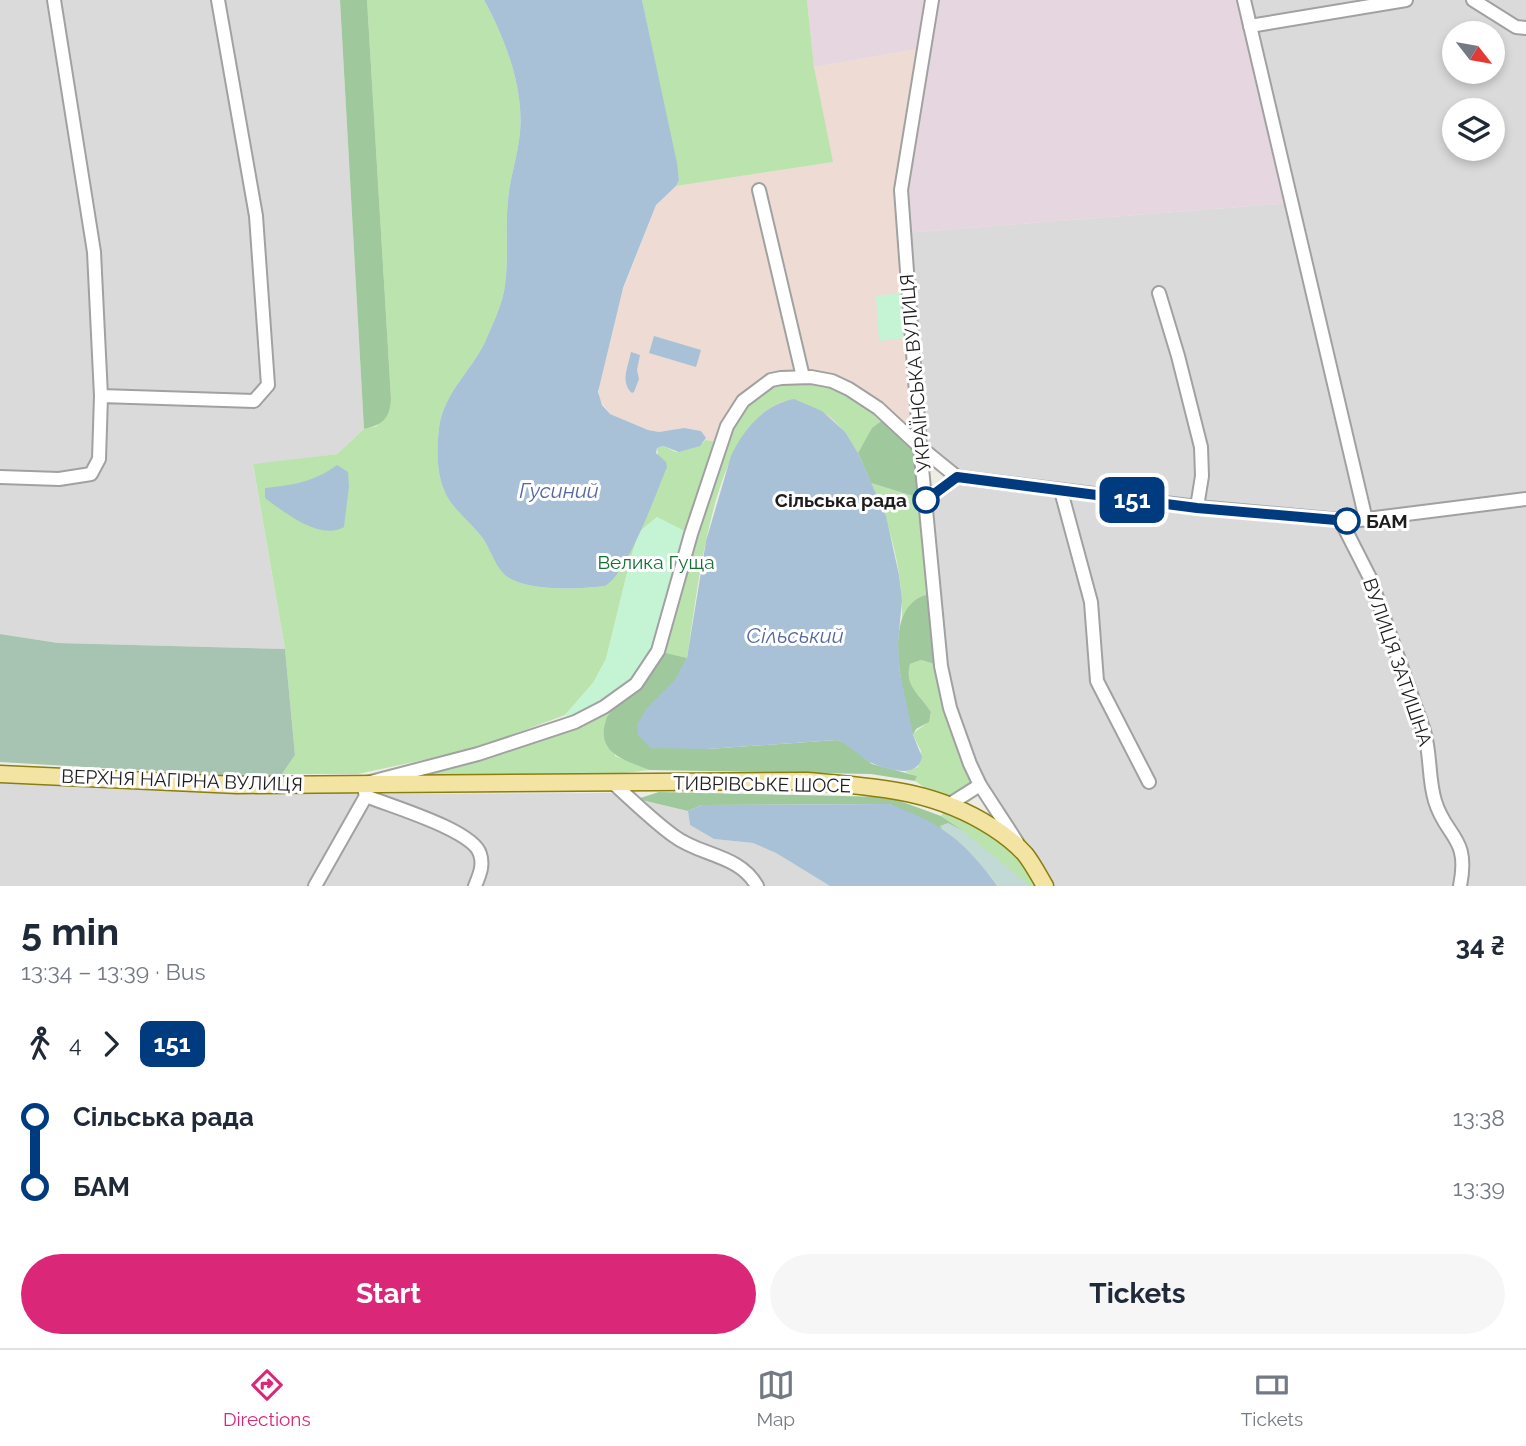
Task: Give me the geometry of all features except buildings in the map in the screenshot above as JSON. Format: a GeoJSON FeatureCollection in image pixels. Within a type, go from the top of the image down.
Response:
{"type":"FeatureCollection","features":[{"type":"Feature","properties":{"kind":"main road","name":"ВЕРХНЯ НАГІРНА ВУЛИЦЯ"},"geometry":{"type":"LineString","coordinates":[[0,774],[365,790],[612,782]]}},
{"type":"Feature","properties":{"kind":"main road","name":"ТИВРІВСЬКЕ ШОСЕ"},"geometry":{"type":"LineString","coordinates":[[612,782],[807,781],[905,791],[950,804],[998,831],[1025,854],[1045,886]]}},
{"type":"Feature","properties":{"kind":"street"},"geometry":{"type":"LineString","coordinates":[[0,477],[59,479],[91,474],[99,459],[101,396],[94,253],[54,0]]}},
{"type":"Feature","properties":{"kind":"street"},"geometry":{"type":"LineString","coordinates":[[101,396],[254,401],[268,384],[257,216],[218,0]]}},
{"type":"Feature","properties":{"kind":"street","name":"УКРАЇНСЬКА ВУЛИЦЯ"},"geometry":{"type":"LineString","coordinates":[[932,0],[901,190],[920,447],[941,666],[962,746],[980,785],[1025,854]]}},
{"type":"Feature","properties":{"kind":"street"},"geometry":{"type":"LineString","coordinates":[[1244,0],[1366,520]]}},
{"type":"Feature","properties":{"kind":"street"},"geometry":{"type":"LineString","coordinates":[[1250,26],[1406,0]]}},
{"type":"Feature","properties":{"kind":"street"},"geometry":{"type":"LineString","coordinates":[[1473,0],[1516,27],[1526,28]]}},
{"type":"Feature","properties":{"kind":"street"},"geometry":{"type":"LineString","coordinates":[[759,190],[803,377]]}},
{"type":"Feature","properties":{"kind":"street"},"geometry":{"type":"LineString","coordinates":[[1159,293],[1201,447],[1202,476],[1197,508]]}},
{"type":"Feature","properties":{"kind":"street"},"geometry":{"type":"LineString","coordinates":[[315,886],[365,790],[575,722],[604,707],[636,684],[658,650],[691,534],[727,426],[743,401],[761,386],[780,377],[821,378],[849,389],[878,408],[957,477],[1197,508],[1340,521],[1526,499]]}},
{"type":"Feature","properties":{"kind":"street"},"geometry":{"type":"LineString","coordinates":[[926,500],[957,477]]}},
{"type":"Feature","properties":{"kind":"street"},"geometry":{"type":"LineString","coordinates":[[1061,491],[1091,602],[1097,681],[1149,782]]}},
{"type":"Feature","properties":{"kind":"street","name":"ВУЛИЦЯ ЗАТИШНА"},"geometry":{"type":"LineString","coordinates":[[1340,521],[1370,578],[1424,731],[1429,750],[1434,801],[1457,838],[1461,851],[1463,869],[1460,886]]}},
{"type":"Feature","properties":{"kind":"street"},"geometry":{"type":"LineString","coordinates":[[612,782],[676,838],[738,865],[757,886]]}},
{"type":"Feature","properties":{"kind":"street"},"geometry":{"type":"LineString","coordinates":[[950,804],[980,785]]}},
{"type":"Feature","properties":{"kind":"street"},"geometry":{"type":"LineString","coordinates":[[365,790],[460,833],[474,844],[481,855],[482,870],[475,886]]}},
{"type":"Feature","properties":{"kind":"shaded area"},"geometry":{"type":"Polygon","coordinates":[[[0,0],[340,0],[364,429],[337,454],[253,465],[285,649],[58,643],[0,634],[0,0]]]}},
{"type":"Feature","properties":{"kind":"shaded area"},"geometry":{"type":"Polygon","coordinates":[[[807,0],[1244,0],[1293,203],[904,233],[901,190],[923,48],[814,67],[807,0]]]}},
{"type":"Feature","properties":{"kind":"shaded area"},"geometry":{"type":"Polygon","coordinates":[[[1244,0],[1526,0],[1526,886],[1045,886],[980,785],[950,708],[926,500],[956,477],[920,447],[904,233],[1292,203],[1244,0]]]}},
{"type":"Feature","properties":{"kind":"shaded area"},"geometry":{"type":"Polygon","coordinates":[[[924,48],[901,190],[920,447],[720,442],[705,440],[706,438],[684,428],[659,432],[648,430],[610,414],[599,399],[599,383],[620,297],[656,205],[676,186],[832,162],[814,67],[924,48]]]}},
{"type":"Feature","properties":{"kind":"shaded area"},"geometry":{"type":"Polygon","coordinates":[[[0,783],[364,794],[609,793],[688,811],[690,825],[714,839],[753,843],[776,853],[830,886],[0,886],[0,783]]]}},
{"type":"Feature","properties":{"kind":"shaded area"},"geometry":{"type":"Polygon","coordinates":[[[948,823],[962,830],[1030,886],[980,886],[940,826],[948,823]]]}},
{"type":"Feature","properties":{"kind":"green space"},"geometry":{"type":"Polygon","coordinates":[[[340,0],[367,0],[391,398],[387,416],[376,425],[364,429],[340,0]]]}},
{"type":"Feature","properties":{"kind":"green space"},"geometry":{"type":"Polygon","coordinates":[[[367,0],[484,0],[506,47],[516,81],[520,132],[508,200],[504,291],[476,359],[447,402],[439,428],[438,447],[438,467],[447,496],[480,535],[504,574],[515,581],[547,588],[605,586],[617,573],[635,542],[650,490],[658,455],[657,448],[663,446],[676,452],[705,440],[720,442],[761,386],[821,378],[887,417],[872,428],[858,453],[836,422],[810,407],[784,401],[759,417],[740,442],[724,476],[712,514],[687,658],[658,651],[657,517],[639,532],[606,659],[593,683],[565,715],[474,749],[358,774],[282,774],[295,755],[285,649],[253,464],[337,454],[364,429],[377,426],[391,398],[367,0]]]}},
{"type":"Feature","properties":{"kind":"green space"},"geometry":{"type":"Polygon","coordinates":[[[642,0],[807,0],[814,67],[833,162],[676,186],[679,180],[642,0]]]}},
{"type":"Feature","properties":{"kind":"green space"},"geometry":{"type":"Polygon","coordinates":[[[901,293],[904,338],[879,341],[876,296],[901,293]]]}},
{"type":"Feature","properties":{"kind":"green space"},"geometry":{"type":"Polygon","coordinates":[[[887,417],[920,447],[926,500],[871,483],[858,453],[872,428],[887,417]]]}},
{"type":"Feature","properties":{"kind":"green space"},"geometry":{"type":"Polygon","coordinates":[[[871,483],[926,500],[935,597],[914,602],[902,620],[898,567],[884,516],[871,483]]]}},
{"type":"Feature","properties":{"kind":"green space","name":"Велика Гуща"},"geometry":{"type":"Polygon","coordinates":[[[657,517],[691,534],[644,675],[575,722],[565,715],[593,683],[606,659],[639,532],[657,517]]]}},
{"type":"Feature","properties":{"kind":"green space"},"geometry":{"type":"Polygon","coordinates":[[[926,595],[935,597],[941,666],[921,660],[910,664],[911,685],[931,712],[929,722],[916,729],[913,735],[898,658],[899,636],[902,618],[911,604],[926,595]]]}},
{"type":"Feature","properties":{"kind":"green space"},"geometry":{"type":"Polygon","coordinates":[[[0,634],[58,643],[285,649],[295,755],[282,774],[258,777],[0,762],[0,634]]]}},
{"type":"Feature","properties":{"kind":"green space"},"geometry":{"type":"Polygon","coordinates":[[[658,651],[687,658],[680,674],[668,689],[708,749],[837,740],[846,743],[872,764],[917,776],[915,781],[871,774],[649,770],[620,758],[607,746],[604,738],[607,717],[658,651]]]}},
{"type":"Feature","properties":{"kind":"green space"},"geometry":{"type":"Polygon","coordinates":[[[921,660],[941,666],[980,785],[950,804],[985,823],[1045,886],[997,886],[962,830],[941,816],[949,804],[915,781],[917,776],[905,772],[918,767],[921,751],[913,735],[926,723],[931,712],[909,679],[910,664],[921,660]]]}},
{"type":"Feature","properties":{"kind":"green space"},"geometry":{"type":"Polygon","coordinates":[[[627,693],[613,708],[615,756],[649,770],[610,775],[422,776],[420,772],[481,757],[627,693]]]}},
{"type":"Feature","properties":{"kind":"green space"},"geometry":{"type":"Polygon","coordinates":[[[659,792],[889,797],[941,816],[962,830],[971,843],[889,804],[702,805],[688,811],[637,799],[659,792]]]}},
{"type":"Feature","properties":{"kind":"water","name":"Гусиний"},"geometry":{"type":"Polygon","coordinates":[[[484,0],[642,0],[677,163],[679,180],[656,205],[623,288],[598,392],[602,405],[610,414],[648,430],[659,432],[684,428],[701,431],[706,438],[700,446],[679,452],[663,446],[657,448],[656,453],[666,462],[667,467],[632,549],[623,566],[605,586],[547,588],[509,578],[500,569],[484,540],[452,504],[440,477],[438,447],[442,414],[453,391],[476,359],[504,291],[508,200],[520,132],[516,81],[499,30],[484,0]]]}},
{"type":"Feature","properties":{"kind":"water"},"geometry":{"type":"Polygon","coordinates":[[[654,336],[701,350],[696,367],[649,353],[654,336]]]}},
{"type":"Feature","properties":{"kind":"water"},"geometry":{"type":"Polygon","coordinates":[[[631,352],[640,355],[637,370],[639,379],[632,393],[626,384],[631,352]]]}},
{"type":"Feature","properties":{"kind":"water","name":"Сільський"},"geometry":{"type":"Polygon","coordinates":[[[794,399],[822,411],[845,432],[858,453],[886,516],[902,600],[898,643],[900,673],[913,735],[922,757],[915,768],[909,770],[895,770],[874,764],[837,740],[708,749],[650,748],[638,735],[637,725],[646,709],[674,681],[687,658],[706,541],[731,456],[748,428],[764,412],[794,399]]]}},
{"type":"Feature","properties":{"kind":"water"},"geometry":{"type":"Polygon","coordinates":[[[337,465],[348,472],[344,527],[334,530],[313,528],[265,498],[265,488],[303,482],[337,465]]]}},
{"type":"Feature","properties":{"kind":"water"},"geometry":{"type":"Polygon","coordinates":[[[889,804],[923,818],[950,835],[974,857],[997,886],[830,886],[776,853],[753,843],[714,839],[690,825],[688,811],[702,805],[889,804]]]}},
{"type":"Feature","properties":{"kind":"bus line","name":"151"},"geometry":{"type":"LineString","coordinates":[[926,500],[957,477],[1197,508],[1347,521]]}},
{"type":"Feature","properties":{"kind":"place","name":"Сільська рада"},"geometry":{"type":"Point","coordinates":[926,500]}},
{"type":"Feature","properties":{"kind":"place","name":"БАМ"},"geometry":{"type":"Point","coordinates":[1347,521]}}]}
